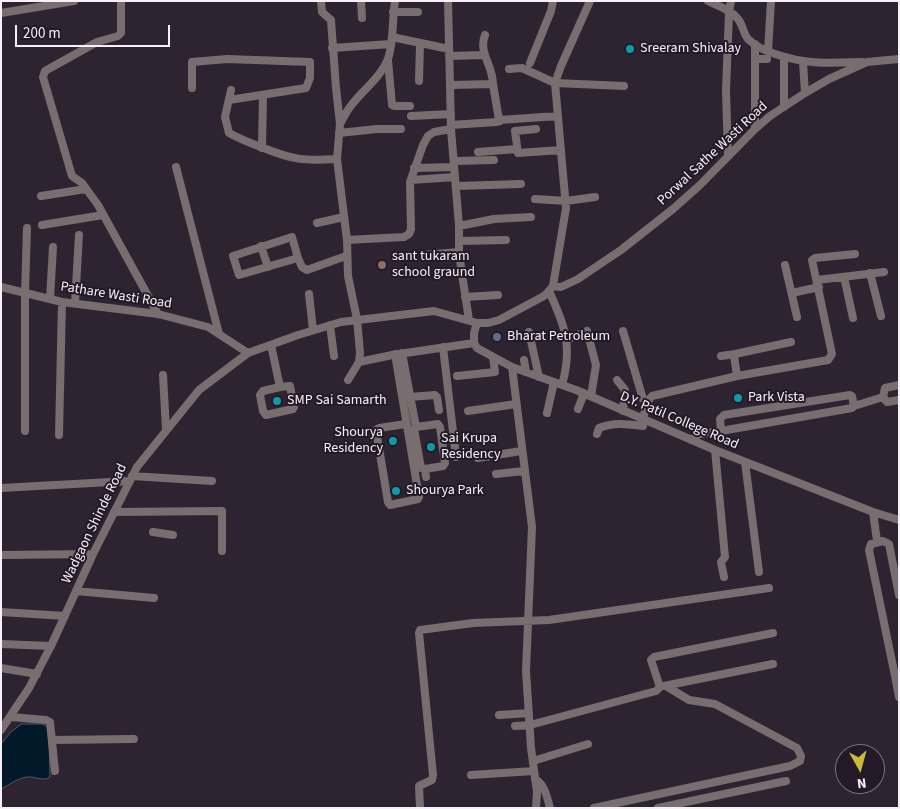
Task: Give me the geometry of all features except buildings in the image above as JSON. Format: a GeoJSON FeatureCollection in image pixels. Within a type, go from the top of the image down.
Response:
{"type":"FeatureCollection","features":[{"type":"Feature","properties":{"kind":"street"},"geometry":{"type":"LineString","coordinates":[[13,1],[14,11]]}},
{"type":"Feature","properties":{"kind":"street"},"geometry":{"type":"LineString","coordinates":[[1,13],[37,4],[74,1]]}},
{"type":"Feature","properties":{"kind":"street"},"geometry":{"type":"LineString","coordinates":[[121,1],[121,33],[118,36],[91,45],[46,70],[44,77],[71,172],[86,189],[103,215],[158,314]]}},
{"type":"Feature","properties":{"kind":"street"},"geometry":{"type":"LineString","coordinates":[[321,1],[322,12],[331,20],[340,124],[338,159],[347,240],[346,256],[351,297],[357,319],[359,362],[348,380]]}},
{"type":"Feature","properties":{"kind":"street"},"geometry":{"type":"LineString","coordinates":[[361,1],[362,18]]}},
{"type":"Feature","properties":{"kind":"street"},"geometry":{"type":"LineString","coordinates":[[395,1],[392,41],[388,59],[392,104],[394,106],[410,106]]}},
{"type":"Feature","properties":{"kind":"street"},"geometry":{"type":"LineString","coordinates":[[448,1],[451,127],[459,226],[459,252],[468,320]]}},
{"type":"Feature","properties":{"kind":"street"},"geometry":{"type":"LineString","coordinates":[[530,63],[551,11],[553,1]]}},
{"type":"Feature","properties":{"kind":"street"},"geometry":{"type":"LineString","coordinates":[[547,413],[558,383],[566,369],[568,355],[562,320],[551,288],[566,208],[556,83],[561,66],[590,1]]}},
{"type":"Feature","properties":{"kind":"street"},"geometry":{"type":"LineString","coordinates":[[708,1],[729,12],[739,20],[748,39],[768,55]]}},
{"type":"Feature","properties":{"kind":"street"},"geometry":{"type":"LineString","coordinates":[[728,155],[726,91],[731,1]]}},
{"type":"Feature","properties":{"kind":"street"},"geometry":{"type":"LineString","coordinates":[[768,55],[771,1]]}},
{"type":"Feature","properties":{"kind":"street"},"geometry":{"type":"LineString","coordinates":[[393,12],[418,12]]}},
{"type":"Feature","properties":{"kind":"street"},"geometry":{"type":"LineString","coordinates":[[485,35],[482,46],[492,71],[497,117],[500,121]]}},
{"type":"Feature","properties":{"kind":"street"},"geometry":{"type":"LineString","coordinates":[[332,48],[392,41],[420,44],[449,53],[485,55]]}},
{"type":"Feature","properties":{"kind":"street"},"geometry":{"type":"LineString","coordinates":[[420,44],[420,81]]}},
{"type":"Feature","properties":{"kind":"street"},"geometry":{"type":"LineString","coordinates":[[755,44],[755,129]]}},
{"type":"Feature","properties":{"kind":"street"},"geometry":{"type":"LineString","coordinates":[[755,59],[768,55],[803,62],[867,62]]}},
{"type":"Feature","properties":{"kind":"street"},"geometry":{"type":"LineString","coordinates":[[784,57],[784,107]]}},
{"type":"Feature","properties":{"kind":"street"},"geometry":{"type":"LineString","coordinates":[[192,88],[192,62],[227,59],[310,62],[310,78],[306,88],[229,100]]}},
{"type":"Feature","properties":{"kind":"street"},"geometry":{"type":"LineString","coordinates":[[340,124],[388,59]]}},
{"type":"Feature","properties":{"kind":"street","name":"Porwal Sathe Wasti Road"},"geometry":{"type":"LineString","coordinates":[[477,323],[499,320],[544,296],[551,288],[561,287],[578,279],[621,250],[700,185],[755,129],[805,93],[829,79],[867,62],[899,59]]}},
{"type":"Feature","properties":{"kind":"street"},"geometry":{"type":"LineString","coordinates":[[803,62],[805,93]]}},
{"type":"Feature","properties":{"kind":"street"},"geometry":{"type":"LineString","coordinates":[[509,69],[522,68],[556,83],[624,86]]}},
{"type":"Feature","properties":{"kind":"street"},"geometry":{"type":"LineString","coordinates":[[451,85],[493,84]]}},
{"type":"Feature","properties":{"kind":"street"},"geometry":{"type":"LineString","coordinates":[[231,90],[225,117],[229,133],[239,139],[290,158],[306,161],[338,159]]}},
{"type":"Feature","properties":{"kind":"street"},"geometry":{"type":"LineString","coordinates":[[262,148],[263,96]]}},
{"type":"Feature","properties":{"kind":"street"},"geometry":{"type":"LineString","coordinates":[[411,116],[451,114]]}},
{"type":"Feature","properties":{"kind":"street"},"geometry":{"type":"LineString","coordinates":[[347,240],[404,237],[408,234],[411,229],[411,180],[414,168],[428,136],[434,132],[451,127],[558,116]]}},
{"type":"Feature","properties":{"kind":"street"},"geometry":{"type":"LineString","coordinates":[[340,133],[377,129],[401,129]]}},
{"type":"Feature","properties":{"kind":"street"},"geometry":{"type":"LineString","coordinates":[[517,149],[516,131],[536,129]]}},
{"type":"Feature","properties":{"kind":"street"},"geometry":{"type":"LineString","coordinates":[[478,152],[517,149],[518,152],[561,150]]}},
{"type":"Feature","properties":{"kind":"street"},"geometry":{"type":"LineString","coordinates":[[414,168],[494,160]]}},
{"type":"Feature","properties":{"kind":"street"},"geometry":{"type":"LineString","coordinates":[[176,166],[219,334]]}},
{"type":"Feature","properties":{"kind":"street"},"geometry":{"type":"LineString","coordinates":[[411,180],[455,177]]}},
{"type":"Feature","properties":{"kind":"street"},"geometry":{"type":"LineString","coordinates":[[456,186],[521,184]]}},
{"type":"Feature","properties":{"kind":"street"},"geometry":{"type":"LineString","coordinates":[[41,196],[86,189]]}},
{"type":"Feature","properties":{"kind":"street"},"geometry":{"type":"LineString","coordinates":[[535,199],[566,200],[595,197]]}},
{"type":"Feature","properties":{"kind":"street"},"geometry":{"type":"LineString","coordinates":[[42,225],[103,215]]}},
{"type":"Feature","properties":{"kind":"street"},"geometry":{"type":"LineString","coordinates":[[316,223],[344,217]]}},
{"type":"Feature","properties":{"kind":"street"},"geometry":{"type":"LineString","coordinates":[[459,226],[494,219],[531,218]]}},
{"type":"Feature","properties":{"kind":"street"},"geometry":{"type":"LineString","coordinates":[[25,431],[27,228]]}},
{"type":"Feature","properties":{"kind":"street"},"geometry":{"type":"LineString","coordinates":[[75,303],[79,235]]}},
{"type":"Feature","properties":{"kind":"street"},"geometry":{"type":"LineString","coordinates":[[298,258],[240,276],[233,256],[292,236],[298,258],[302,267],[307,270],[346,256]]}},
{"type":"Feature","properties":{"kind":"street"},"geometry":{"type":"LineString","coordinates":[[459,241],[506,240]]}},
{"type":"Feature","properties":{"kind":"street"},"geometry":{"type":"LineString","coordinates":[[261,246],[268,267]]}},
{"type":"Feature","properties":{"kind":"street"},"geometry":{"type":"LineString","coordinates":[[50,299],[53,247]]}},
{"type":"Feature","properties":{"kind":"street"},"geometry":{"type":"LineString","coordinates":[[424,255],[459,252]]}},
{"type":"Feature","properties":{"kind":"street"},"geometry":{"type":"LineString","coordinates":[[597,434],[599,428],[609,424],[643,423],[647,402],[652,396],[737,376],[828,360],[832,356],[812,260],[815,258],[855,254]]}},
{"type":"Feature","properties":{"kind":"street"},"geometry":{"type":"LineString","coordinates":[[785,265],[798,317]]}},
{"type":"Feature","properties":{"kind":"street"},"geometry":{"type":"LineString","coordinates":[[792,293],[844,276],[884,272]]}},
{"type":"Feature","properties":{"kind":"street"},"geometry":{"type":"LineString","coordinates":[[870,273],[881,316]]}},
{"type":"Feature","properties":{"kind":"street"},"geometry":{"type":"LineString","coordinates":[[844,276],[853,318]]}},
{"type":"Feature","properties":{"kind":"street","name":"Pathare Wasti Road"},"geometry":{"type":"LineString","coordinates":[[1,287],[62,302],[158,314],[208,327],[248,353]]}},
{"type":"Feature","properties":{"kind":"street"},"geometry":{"type":"LineString","coordinates":[[309,294],[310,317],[313,330]]}},
{"type":"Feature","properties":{"kind":"street"},"geometry":{"type":"LineString","coordinates":[[465,298],[498,294]]}},
{"type":"Feature","properties":{"kind":"street"},"geometry":{"type":"LineString","coordinates":[[58,435],[62,302]]}},
{"type":"Feature","properties":{"kind":"street","name":"Wadgaon Shinde Road"},"geometry":{"type":"LineString","coordinates":[[5,723],[37,674],[130,479],[166,430],[199,390],[248,353],[330,325],[357,319],[434,311],[477,323]]}},
{"type":"Feature","properties":{"kind":"street"},"geometry":{"type":"LineString","coordinates":[[359,362],[398,354],[474,343],[477,323]]}},
{"type":"Feature","properties":{"kind":"street"},"geometry":{"type":"LineString","coordinates":[[330,325],[334,356]]}},
{"type":"Feature","properties":{"kind":"street"},"geometry":{"type":"LineString","coordinates":[[566,340],[586,330],[596,365],[588,395],[578,410]]}},
{"type":"Feature","properties":{"kind":"street"},"geometry":{"type":"LineString","coordinates":[[530,332],[539,377]]}},
{"type":"Feature","properties":{"kind":"street"},"geometry":{"type":"LineString","coordinates":[[623,332],[643,399],[647,402]]}},
{"type":"Feature","properties":{"kind":"street"},"geometry":{"type":"LineString","coordinates":[[721,356],[791,342]]}},
{"type":"Feature","properties":{"kind":"street","name":"D.Y. Patil College Road"},"geometry":{"type":"LineString","coordinates":[[474,343],[477,348],[512,367],[558,383],[624,410],[643,423],[873,512],[899,520]]}},
{"type":"Feature","properties":{"kind":"street"},"geometry":{"type":"LineString","coordinates":[[270,345],[280,387]]}},
{"type":"Feature","properties":{"kind":"street"},"geometry":{"type":"LineString","coordinates":[[443,347],[456,457]]}},
{"type":"Feature","properties":{"kind":"street"},"geometry":{"type":"LineString","coordinates":[[398,354],[410,397],[421,468],[425,473],[444,464],[440,427],[438,424],[416,427]]}},
{"type":"Feature","properties":{"kind":"street"},"geometry":{"type":"LineString","coordinates":[[398,354],[406,424],[419,496],[416,499],[390,504],[388,502],[376,430],[406,424]]}},
{"type":"Feature","properties":{"kind":"street"},"geometry":{"type":"LineString","coordinates":[[735,354],[737,376]]}},
{"type":"Feature","properties":{"kind":"street"},"geometry":{"type":"LineString","coordinates":[[457,376],[495,372],[493,356]]}},
{"type":"Feature","properties":{"kind":"street"},"geometry":{"type":"LineString","coordinates":[[524,360],[526,372]]}},
{"type":"Feature","properties":{"kind":"street"},"geometry":{"type":"LineString","coordinates":[[512,367],[532,537],[526,671],[536,808]]}},
{"type":"Feature","properties":{"kind":"street"},"geometry":{"type":"LineString","coordinates":[[163,375],[166,430]]}},
{"type":"Feature","properties":{"kind":"street"},"geometry":{"type":"LineString","coordinates":[[617,380],[625,390],[624,410]]}},
{"type":"Feature","properties":{"kind":"street"},"geometry":{"type":"LineString","coordinates":[[883,397],[885,388],[899,385]]}},
{"type":"Feature","properties":{"kind":"street"},"geometry":{"type":"LineString","coordinates":[[290,386],[294,408],[266,415],[263,411],[260,395],[263,391],[280,387],[290,386]]}},
{"type":"Feature","properties":{"kind":"street"},"geometry":{"type":"LineString","coordinates":[[410,397],[435,395],[439,410]]}},
{"type":"Feature","properties":{"kind":"street"},"geometry":{"type":"LineString","coordinates":[[721,431],[720,419],[724,415],[850,395],[852,396],[854,406]]}},
{"type":"Feature","properties":{"kind":"street"},"geometry":{"type":"LineString","coordinates":[[883,397],[887,402],[899,400]]}},
{"type":"Feature","properties":{"kind":"street"},"geometry":{"type":"LineString","coordinates":[[691,440],[699,434],[830,412],[883,397]]}},
{"type":"Feature","properties":{"kind":"street"},"geometry":{"type":"LineString","coordinates":[[468,411],[516,404]]}},
{"type":"Feature","properties":{"kind":"street"},"geometry":{"type":"LineString","coordinates":[[715,450],[725,557],[721,562],[724,577]]}},
{"type":"Feature","properties":{"kind":"street"},"geometry":{"type":"LineString","coordinates":[[478,458],[521,451]]}},
{"type":"Feature","properties":{"kind":"street"},"geometry":{"type":"LineString","coordinates":[[745,462],[759,572]]}},
{"type":"Feature","properties":{"kind":"street"},"geometry":{"type":"LineString","coordinates":[[496,474],[524,471]]}},
{"type":"Feature","properties":{"kind":"street"},"geometry":{"type":"LineString","coordinates":[[1,488],[130,479],[212,481]]}},
{"type":"Feature","properties":{"kind":"street"},"geometry":{"type":"LineString","coordinates":[[114,512],[222,511],[222,551]]}},
{"type":"Feature","properties":{"kind":"street"},"geometry":{"type":"LineString","coordinates":[[873,512],[878,541]]}},
{"type":"Feature","properties":{"kind":"street"},"geometry":{"type":"LineString","coordinates":[[153,532],[173,535]]}},
{"type":"Feature","properties":{"kind":"street"},"geometry":{"type":"LineString","coordinates":[[899,595],[889,544],[883,541],[871,544],[869,550],[897,676],[899,696]]}},
{"type":"Feature","properties":{"kind":"street"},"geometry":{"type":"LineString","coordinates":[[1,555],[93,554]]}},
{"type":"Feature","properties":{"kind":"street"},"geometry":{"type":"LineString","coordinates":[[420,808],[419,786],[432,780],[433,775],[420,630],[473,623],[549,620],[769,588]]}},
{"type":"Feature","properties":{"kind":"street"},"geometry":{"type":"LineString","coordinates":[[76,591],[154,598]]}},
{"type":"Feature","properties":{"kind":"street"},"geometry":{"type":"LineString","coordinates":[[1,612],[65,616]]}},
{"type":"Feature","properties":{"kind":"street"},"geometry":{"type":"LineString","coordinates":[[594,808],[790,766],[800,761],[801,756],[797,748],[715,704],[689,700],[662,686],[650,660],[651,658],[773,633]]}},
{"type":"Feature","properties":{"kind":"street"},"geometry":{"type":"LineString","coordinates":[[1,644],[51,646]]}},
{"type":"Feature","properties":{"kind":"street"},"geometry":{"type":"LineString","coordinates":[[515,726],[530,725],[656,691],[662,686],[772,664]]}},
{"type":"Feature","properties":{"kind":"street"},"geometry":{"type":"LineString","coordinates":[[1,668],[37,674]]}},
{"type":"Feature","properties":{"kind":"street"},"geometry":{"type":"LineString","coordinates":[[499,715],[529,713]]}},
{"type":"Feature","properties":{"kind":"street"},"geometry":{"type":"LineString","coordinates":[[5,723],[46,720],[50,722],[54,771]]}},
{"type":"Feature","properties":{"kind":"street"},"geometry":{"type":"LineString","coordinates":[[52,740],[134,739]]}},
{"type":"Feature","properties":{"kind":"street"},"geometry":{"type":"LineString","coordinates":[[533,761],[588,744]]}},
{"type":"Feature","properties":{"kind":"street"},"geometry":{"type":"LineString","coordinates":[[470,775],[535,775]]}},
{"type":"Feature","properties":{"kind":"street"},"geometry":{"type":"LineString","coordinates":[[535,775],[544,788],[550,808]]}},
{"type":"Feature","properties":{"kind":"street"},"geometry":{"type":"LineString","coordinates":[[658,808],[786,781]]}},
{"type":"Feature","properties":{"kind":"water"},"geometry":{"type":"Polygon","coordinates":[[[22,724],[42,724],[47,726],[50,777],[45,779],[24,778],[1,789],[1,744],[11,732],[22,724]]]}},
{"type":"Feature","properties":{"kind":"place","name":"Sreeram Shivalay"},"geometry":{"type":"Point","coordinates":[630,49]}},
{"type":"Feature","properties":{"kind":"place","name":"sant tukaram school graund"},"geometry":{"type":"Point","coordinates":[382,265]}},
{"type":"Feature","properties":{"kind":"place","name":"Bharat Petroleum"},"geometry":{"type":"Point","coordinates":[497,337]}},
{"type":"Feature","properties":{"kind":"place","name":"Park Vista"},"geometry":{"type":"Point","coordinates":[738,398]}},
{"type":"Feature","properties":{"kind":"place","name":"SMP Sai Samarth"},"geometry":{"type":"Point","coordinates":[277,401]}},
{"type":"Feature","properties":{"kind":"place","name":"Shourya Residency"},"geometry":{"type":"Point","coordinates":[393,441]}},
{"type":"Feature","properties":{"kind":"place","name":"Sai Krupa Residency"},"geometry":{"type":"Point","coordinates":[431,447]}},
{"type":"Feature","properties":{"kind":"place","name":"Shourya Park"},"geometry":{"type":"Point","coordinates":[396,491]}}]}
